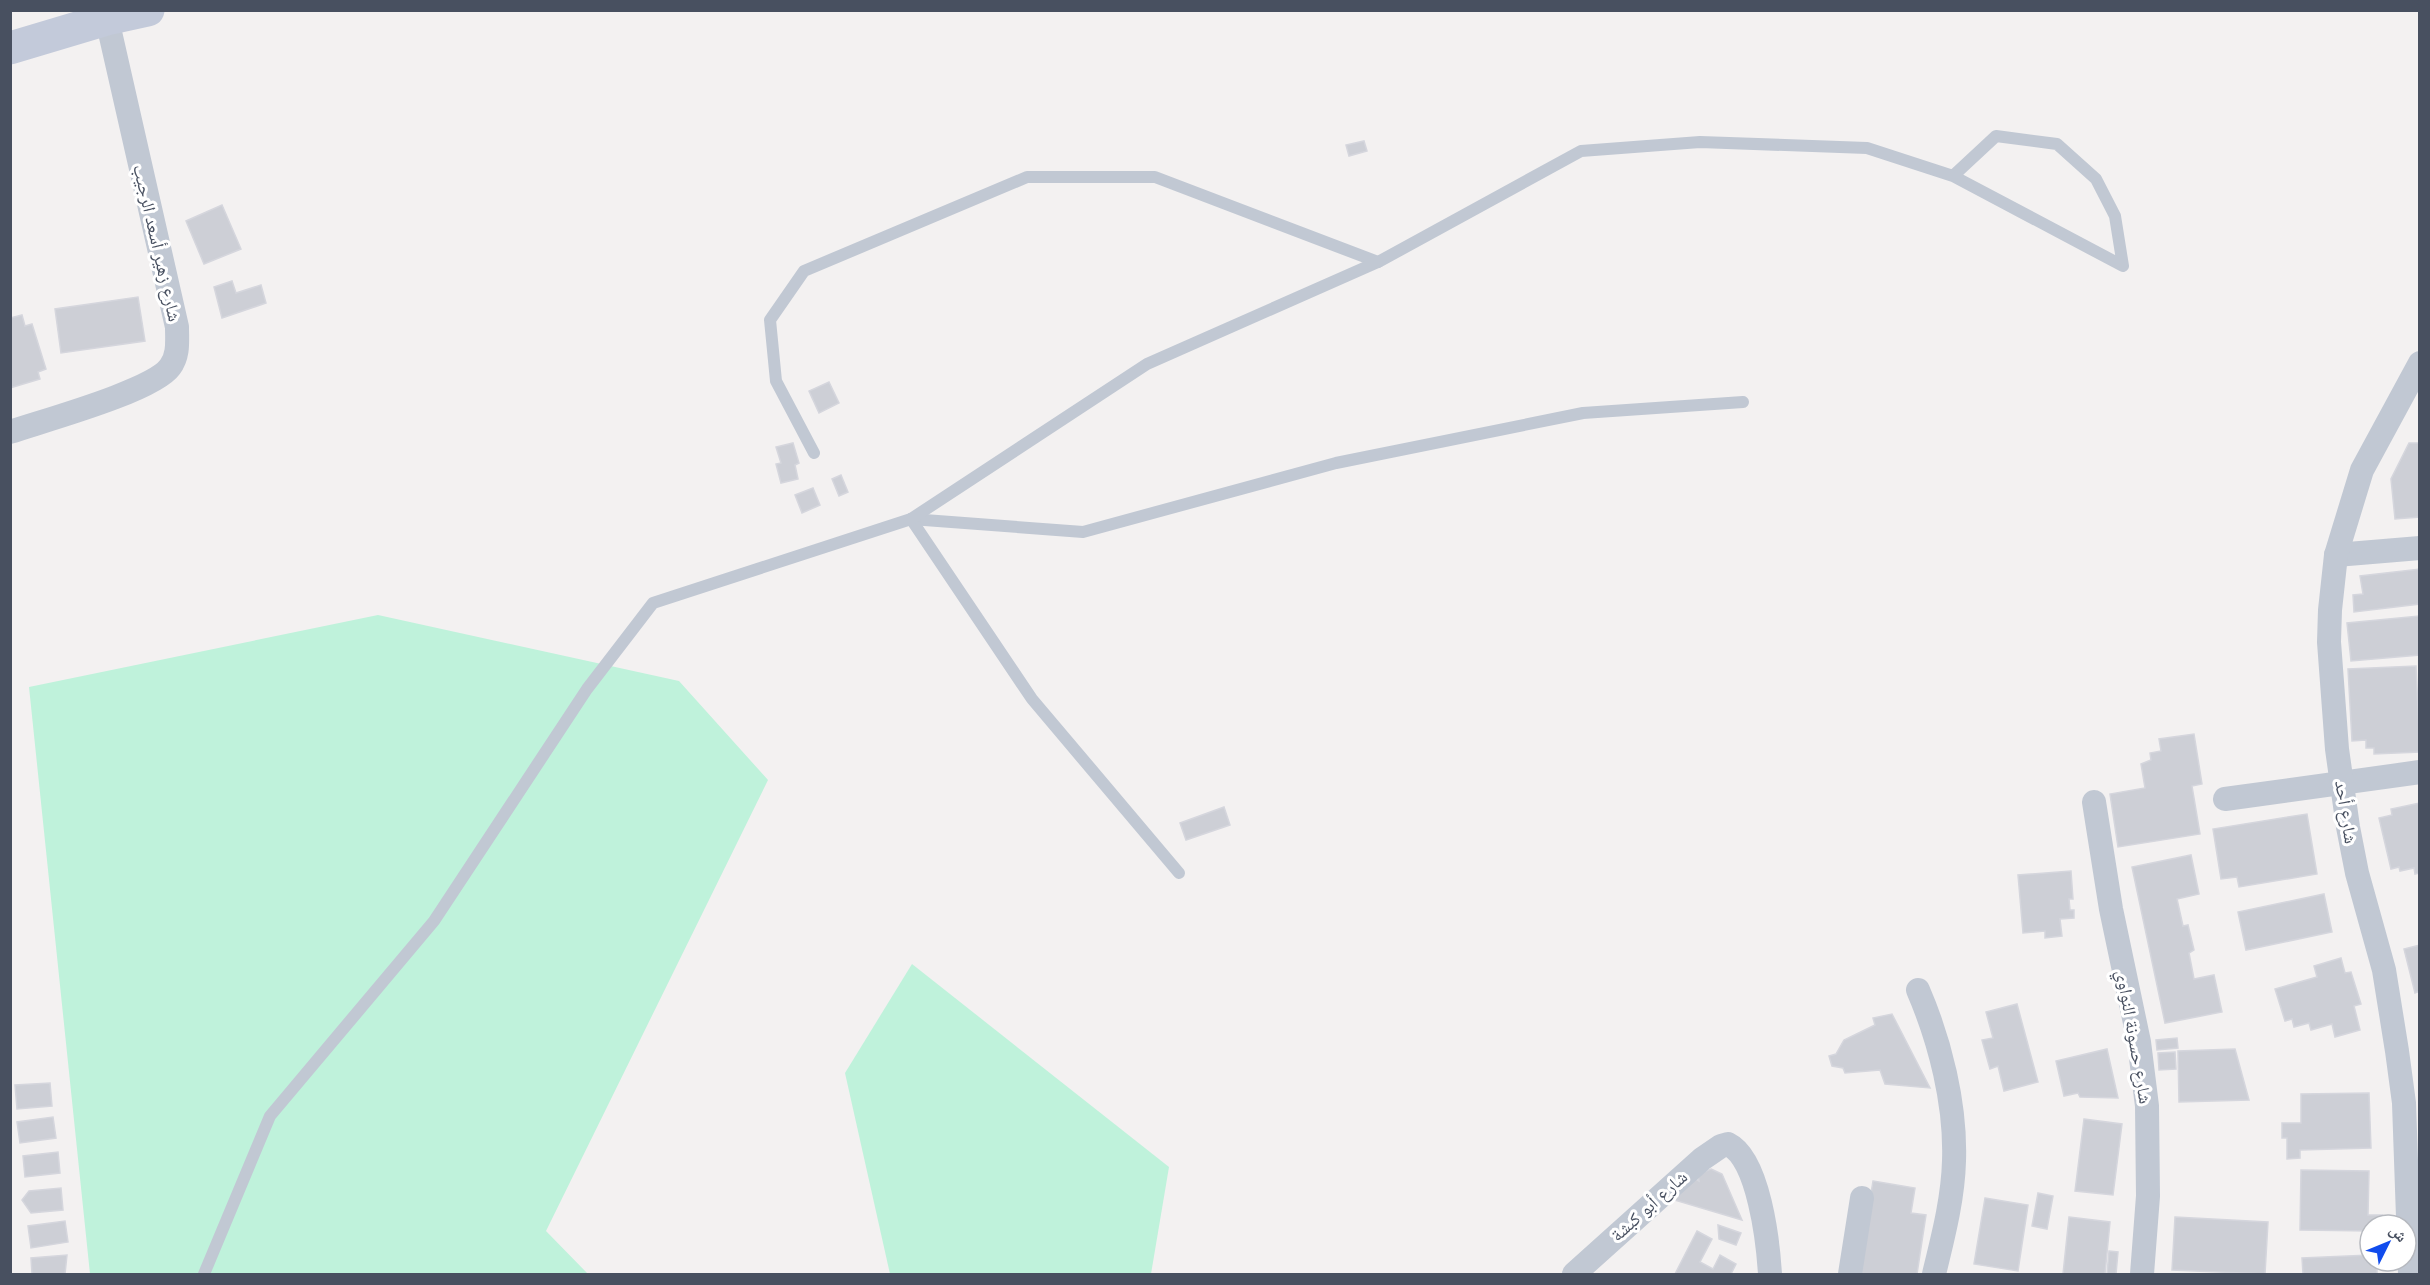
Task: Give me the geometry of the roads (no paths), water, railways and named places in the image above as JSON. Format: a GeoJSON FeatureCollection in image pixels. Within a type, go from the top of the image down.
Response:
{"type":"FeatureCollection","features":[{"type":"Feature","properties":{"kind":"street"},"geometry":{"type":"LineString","coordinates":[[10,48],[107,19],[148,10]]}},
{"type":"Feature","properties":{"kind":"street","name":"شارع زهير أسعد الرجيب"},"geometry":{"type":"LineString","coordinates":[[10,432],[146,384],[169,369],[177,355],[177,327],[107,19]]}},
{"type":"Feature","properties":{"kind":"street","name":"شارع أحد"},"geometry":{"type":"LineString","coordinates":[[2410,1275],[2404,1103],[2384,970],[2357,873],[2342,783],[2330,666],[2330,610],[2336,555],[2362,470],[2420,363]]}},
{"type":"Feature","properties":{"kind":"street"},"geometry":{"type":"LineString","coordinates":[[2336,555],[2420,548]]}},
{"type":"Feature","properties":{"kind":"street"},"geometry":{"type":"LineString","coordinates":[[2225,799],[2420,772]]}},
{"type":"Feature","properties":{"kind":"street","name":"شارع حسونة النواوي"},"geometry":{"type":"LineString","coordinates":[[2094,802],[2111,909],[2139,1042],[2147,1106],[2148,1196],[2142,1275]]}},
{"type":"Feature","properties":{"kind":"street"},"geometry":{"type":"LineString","coordinates":[[1918,990],[1930,1017],[1949,1098],[1954,1160],[1947,1219],[1934,1275]]}},
{"type":"Feature","properties":{"kind":"street","name":"شارع أبو كبشة"},"geometry":{"type":"LineString","coordinates":[[1574,1275],[1702,1159],[1728,1144],[1742,1155],[1750,1171],[1763,1228],[1770,1275]]}},
{"type":"Feature","properties":{"kind":"street"},"geometry":{"type":"LineString","coordinates":[[1850,1275],[1862,1198]]}},
{"type":"Feature","properties":{"kind":"lane"},"geometry":{"type":"LineString","coordinates":[[204,1275],[270,1116],[434,921],[587,689],[653,603],[911,519],[1147,364],[1378,262],[1581,151],[1700,142],[1867,148],[1953,176],[2123,266],[2115,216],[2096,179],[2057,144],[1996,136],[1953,176]]}},
{"type":"Feature","properties":{"kind":"lane"},"geometry":{"type":"LineString","coordinates":[[814,453],[776,381],[770,320],[804,271],[1027,177],[1155,177],[1378,262]]}},
{"type":"Feature","properties":{"kind":"lane"},"geometry":{"type":"LineString","coordinates":[[911,519],[1083,532],[1336,464],[1583,412],[1743,402]]}},
{"type":"Feature","properties":{"kind":"lane"},"geometry":{"type":"LineString","coordinates":[[911,519],[1032,699],[1179,873]]}}]}
